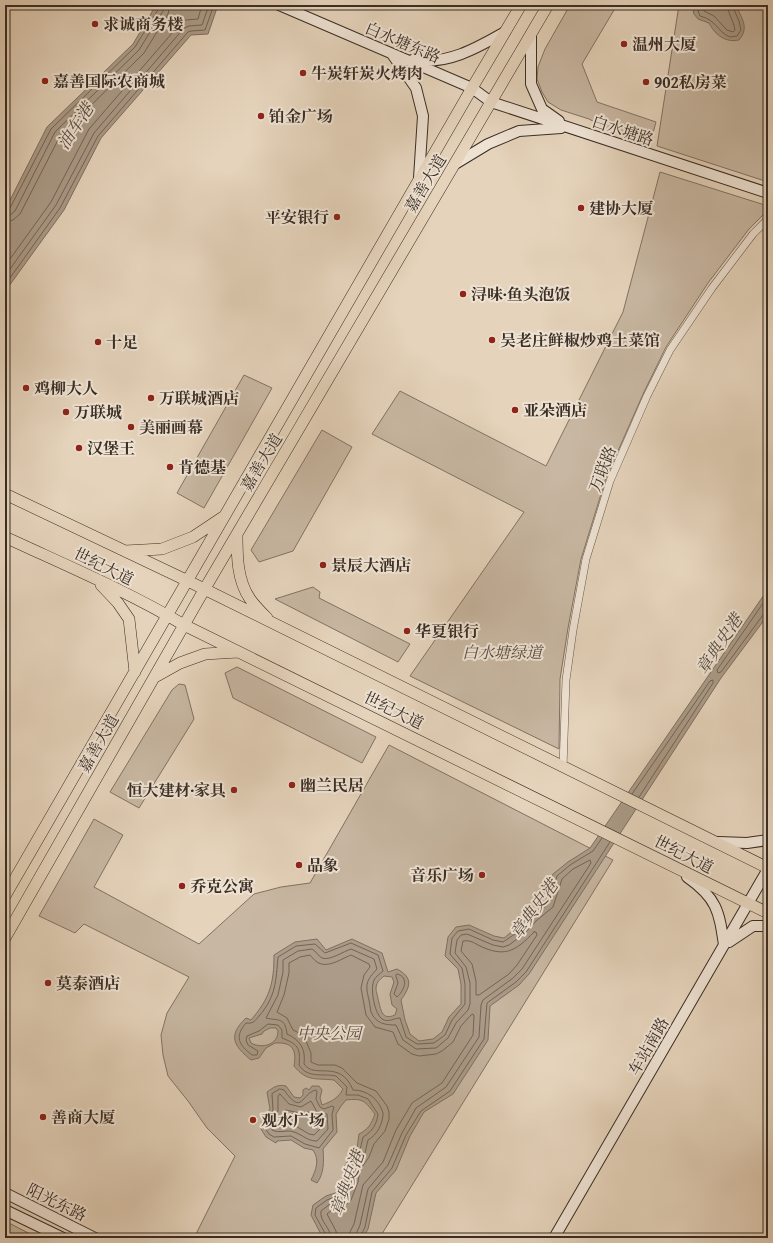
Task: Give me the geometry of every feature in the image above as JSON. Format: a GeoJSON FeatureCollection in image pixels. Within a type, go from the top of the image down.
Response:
{"type":"FeatureCollection","features":[{"type":"Feature","properties":{"kind":"main road","name":"嘉善大道"},"geometry":{"type":"LineString","coordinates":[[5,896],[521,5]]}},
{"type":"Feature","properties":{"kind":"main road","name":"嘉善大道"},"geometry":{"type":"LineString","coordinates":[[5,938],[204,590],[548,5]]}},
{"type":"Feature","properties":{"kind":"main road","name":"世纪大道"},"geometry":{"type":"LineString","coordinates":[[5,494],[188,581],[768,869]]}},
{"type":"Feature","properties":{"kind":"main road"},"geometry":{"type":"LineString","coordinates":[[123,551],[162,549],[193,537],[225,515]]}},
{"type":"Feature","properties":{"kind":"main road"},"geometry":{"type":"LineString","coordinates":[[237,534],[237,559],[242,583],[250,598],[271,623]]}},
{"type":"Feature","properties":{"kind":"main road","name":"世纪大道"},"geometry":{"type":"LineString","coordinates":[[5,537],[97,580],[238,652],[768,913]]}},
{"type":"Feature","properties":{"kind":"main road"},"geometry":{"type":"LineString","coordinates":[[97,580],[118,603],[129,619],[134,672]]}},
{"type":"Feature","properties":{"kind":"main road"},"geometry":{"type":"LineString","coordinates":[[154,677],[205,654],[238,652]]}},
{"type":"Feature","properties":{"kind":"street","name":"白水塘东路"},"geometry":{"type":"LineString","coordinates":[[278,5],[472,88]]}},
{"type":"Feature","properties":{"kind":"street"},"geometry":{"type":"LineString","coordinates":[[392,54],[425,61],[446,59],[478,48],[504,32]]}},
{"type":"Feature","properties":{"kind":"street"},"geometry":{"type":"LineString","coordinates":[[531,35],[531,84],[542,109],[567,127]]}},
{"type":"Feature","properties":{"kind":"street"},"geometry":{"type":"LineString","coordinates":[[392,54],[416,88],[423,116],[420,178]]}},
{"type":"Feature","properties":{"kind":"street","name":"白水塘路"},"geometry":{"type":"LineString","coordinates":[[472,88],[491,102],[768,193]]}},
{"type":"Feature","properties":{"kind":"street"},"geometry":{"type":"LineString","coordinates":[[455,164],[488,144],[519,131],[567,127]]}},
{"type":"Feature","properties":{"kind":"street","name":"万联路"},"geometry":{"type":"LineString","coordinates":[[563,767],[566,680],[573,630],[586,560],[610,481],[647,396],[670,350],[712,288],[753,234],[768,219]]}},
{"type":"Feature","properties":{"kind":"street"},"geometry":{"type":"LineString","coordinates":[[715,842],[741,844],[768,840]]}},
{"type":"Feature","properties":{"kind":"street"},"geometry":{"type":"LineString","coordinates":[[669,864],[699,886],[710,898],[718,912],[724,945],[735,936],[753,926],[768,926]]}},
{"type":"Feature","properties":{"kind":"street","name":"车站南路"},"geometry":{"type":"LineString","coordinates":[[554,1238],[768,869]]}},
{"type":"Feature","properties":{"kind":"street","name":"阳光东路"},"geometry":{"type":"LineString","coordinates":[[5,1193],[95,1238]]}},
{"type":"Feature","properties":{"kind":"street","name":"阳光东路"},"geometry":{"type":"LineString","coordinates":[[5,1210],[63,1238]]}},
{"type":"Feature","properties":{"kind":"green space"},"geometry":{"type":"Polygon","coordinates":[[[570,5],[617,5],[582,64],[597,102],[656,122],[650,144],[612,131],[589,119],[561,110],[548,102],[542,92],[537,79],[538,67],[545,49],[570,5]]]}},
{"type":"Feature","properties":{"kind":"green space"},"geometry":{"type":"Polygon","coordinates":[[[679,5],[768,5],[768,182],[657,146],[679,5]]]}},
{"type":"Feature","properties":{"kind":"green space","name":"白水塘绿道"},"geometry":{"type":"Polygon","coordinates":[[[660,172],[768,206],[768,210],[749,229],[708,283],[666,347],[644,392],[606,478],[581,559],[568,628],[560,679],[559,749],[410,676],[524,512],[372,434],[400,391],[546,466],[623,312],[660,172]]]}},
{"type":"Feature","properties":{"kind":"green space"},"geometry":{"type":"Polygon","coordinates":[[[244,375],[272,388],[204,508],[177,493],[244,375]]]}},
{"type":"Feature","properties":{"kind":"green space"},"geometry":{"type":"Polygon","coordinates":[[[322,430],[352,447],[293,551],[259,562],[251,550],[322,430]]]}},
{"type":"Feature","properties":{"kind":"green space"},"geometry":{"type":"Polygon","coordinates":[[[313,587],[320,592],[319,598],[410,644],[398,662],[275,599],[313,587]]]}},
{"type":"Feature","properties":{"kind":"green space"},"geometry":{"type":"Polygon","coordinates":[[[237,667],[376,737],[362,763],[233,698],[225,673],[237,667]]]}},
{"type":"Feature","properties":{"kind":"green space"},"geometry":{"type":"Polygon","coordinates":[[[179,684],[185,685],[194,719],[139,808],[110,792],[172,690],[179,684]]]}},
{"type":"Feature","properties":{"kind":"green space","name":"中央公园"},"geometry":{"type":"Polygon","coordinates":[[[389,745],[613,860],[380,1237],[382,1238],[194,1238],[235,1156],[207,1128],[168,1076],[163,1055],[161,1035],[167,1013],[189,977],[84,924],[75,933],[39,916],[94,819],[123,835],[94,887],[199,944],[254,894],[281,887],[310,883],[389,745]]]}},
{"type":"Feature","properties":{"kind":"green space"},"geometry":{"type":"Polygon","coordinates":[[[5,1221],[38,1238],[5,1238],[5,1221]]]}},
{"type":"Feature","properties":{"kind":"water","name":"油车港"},"geometry":{"type":"Polygon","coordinates":[[[156,5],[218,5],[208,34],[191,35],[101,138],[64,210],[9,286],[5,294],[5,210],[47,127],[133,44],[156,5]]]}},
{"type":"Feature","properties":{"kind":"water"},"geometry":{"type":"Polygon","coordinates":[[[692,5],[736,5],[744,22],[744,31],[739,40],[734,41],[721,37],[714,31],[709,23],[698,19],[694,14],[692,5]]]}},
{"type":"Feature","properties":{"kind":"water","name":"章典史港"},"geometry":{"type":"Polygon","coordinates":[[[768,589],[768,615],[721,678],[529,974],[519,985],[490,1006],[488,1040],[453,1094],[424,1112],[410,1136],[396,1170],[376,1193],[368,1229],[363,1238],[323,1238],[311,1215],[313,1205],[326,1196],[338,1192],[344,1179],[345,1165],[357,1149],[359,1134],[369,1126],[375,1114],[363,1101],[346,1100],[336,1114],[337,1132],[323,1149],[322,1171],[317,1183],[311,1180],[316,1169],[317,1161],[313,1150],[304,1148],[291,1140],[277,1141],[276,1143],[266,1137],[261,1129],[262,1122],[270,1109],[267,1092],[283,1085],[286,1086],[294,1097],[300,1098],[303,1095],[303,1090],[306,1088],[309,1090],[312,1086],[319,1086],[322,1090],[320,1098],[322,1105],[335,1099],[343,1089],[334,1080],[312,1078],[303,1075],[294,1066],[295,1055],[294,1051],[289,1045],[275,1043],[266,1048],[259,1058],[251,1060],[240,1050],[237,1045],[235,1040],[236,1030],[246,1018],[251,1020],[263,1004],[270,990],[274,955],[295,942],[317,939],[326,950],[352,939],[382,953],[388,972],[397,969],[408,979],[409,983],[407,991],[401,1000],[405,1020],[410,1034],[419,1041],[433,1039],[442,1032],[449,1017],[461,1004],[461,984],[458,969],[445,956],[448,937],[456,927],[469,925],[494,936],[504,938],[546,901],[553,874],[590,848],[768,589]],[[384,976],[379,980],[376,987],[380,1007],[384,1015],[395,1015],[397,1009],[392,1005],[390,994],[394,982],[392,977],[384,976]],[[270,1028],[262,1034],[249,1038],[251,1043],[264,1046],[272,1043],[277,1036],[278,1031],[276,1028],[270,1028]]]}},
{"type":"Feature","properties":{"kind":"place","name":"求诚商务楼"},"geometry":{"type":"Point","coordinates":[95,24]}},
{"type":"Feature","properties":{"kind":"place","name":"温州大厦"},"geometry":{"type":"Point","coordinates":[624,44]}},
{"type":"Feature","properties":{"kind":"place","name":"牛炭轩炭火烤肉"},"geometry":{"type":"Point","coordinates":[303,73]}},
{"type":"Feature","properties":{"kind":"place","name":"嘉善国际农商城"},"geometry":{"type":"Point","coordinates":[45,81]}},
{"type":"Feature","properties":{"kind":"place","name":"902私房菜"},"geometry":{"type":"Point","coordinates":[646,82]}},
{"type":"Feature","properties":{"kind":"place","name":"铂金广场"},"geometry":{"type":"Point","coordinates":[261,116]}},
{"type":"Feature","properties":{"kind":"place","name":"建协大厦"},"geometry":{"type":"Point","coordinates":[581,208]}},
{"type":"Feature","properties":{"kind":"place","name":"平安银行"},"geometry":{"type":"Point","coordinates":[337,217]}},
{"type":"Feature","properties":{"kind":"place","name":"浔味·鱼头泡饭"},"geometry":{"type":"Point","coordinates":[463,294]}},
{"type":"Feature","properties":{"kind":"place","name":"吴老庄鲜椒炒鸡土菜馆"},"geometry":{"type":"Point","coordinates":[492,340]}},
{"type":"Feature","properties":{"kind":"place","name":"十足"},"geometry":{"type":"Point","coordinates":[98,342]}},
{"type":"Feature","properties":{"kind":"place","name":"鸡柳大人"},"geometry":{"type":"Point","coordinates":[26,388]}},
{"type":"Feature","properties":{"kind":"place","name":"万联城酒店"},"geometry":{"type":"Point","coordinates":[151,398]}},
{"type":"Feature","properties":{"kind":"place","name":"亚朵酒店"},"geometry":{"type":"Point","coordinates":[515,410]}},
{"type":"Feature","properties":{"kind":"place","name":"万联城"},"geometry":{"type":"Point","coordinates":[66,412]}},
{"type":"Feature","properties":{"kind":"place","name":"美丽画幕"},"geometry":{"type":"Point","coordinates":[131,427]}},
{"type":"Feature","properties":{"kind":"place","name":"汉堡王"},"geometry":{"type":"Point","coordinates":[79,448]}},
{"type":"Feature","properties":{"kind":"place","name":"肯德基"},"geometry":{"type":"Point","coordinates":[170,467]}},
{"type":"Feature","properties":{"kind":"place","name":"景辰大酒店"},"geometry":{"type":"Point","coordinates":[323,565]}},
{"type":"Feature","properties":{"kind":"place","name":"华夏银行"},"geometry":{"type":"Point","coordinates":[407,631]}},
{"type":"Feature","properties":{"kind":"place","name":"幽兰民居"},"geometry":{"type":"Point","coordinates":[292,785]}},
{"type":"Feature","properties":{"kind":"place","name":"恒大建材·家具"},"geometry":{"type":"Point","coordinates":[234,790]}},
{"type":"Feature","properties":{"kind":"place","name":"品象"},"geometry":{"type":"Point","coordinates":[299,865]}},
{"type":"Feature","properties":{"kind":"place","name":"音乐广场"},"geometry":{"type":"Point","coordinates":[482,875]}},
{"type":"Feature","properties":{"kind":"place","name":"乔克公寓"},"geometry":{"type":"Point","coordinates":[182,886]}},
{"type":"Feature","properties":{"kind":"place","name":"莫泰酒店"},"geometry":{"type":"Point","coordinates":[48,983]}},
{"type":"Feature","properties":{"kind":"place","name":"善商大厦"},"geometry":{"type":"Point","coordinates":[43,1117]}},
{"type":"Feature","properties":{"kind":"place","name":"观水广场"},"geometry":{"type":"Point","coordinates":[253,1120]}}]}
